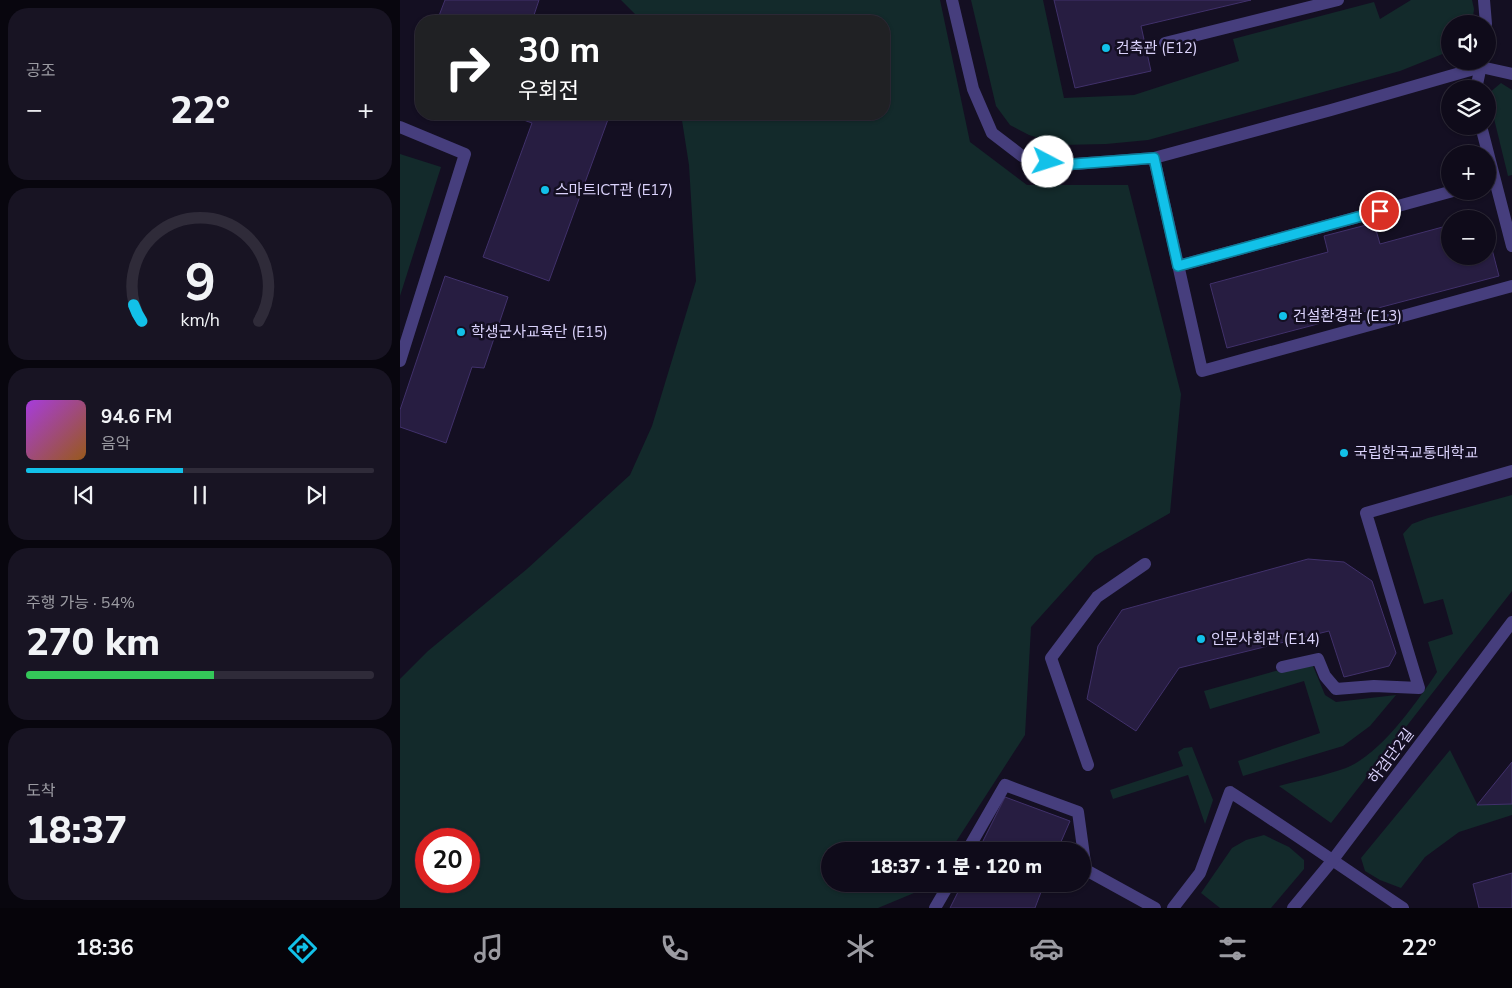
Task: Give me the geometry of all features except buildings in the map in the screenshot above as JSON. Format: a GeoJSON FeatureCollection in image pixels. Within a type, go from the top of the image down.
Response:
{"type":"FeatureCollection","features":[{"type":"Feature","properties":{"kind":"lane"},"geometry":{"type":"LineString","coordinates":[[952,0],[973,89],[992,133],[1022,156],[1061,165],[1154,158],[1331,110],[1461,70]]}},
{"type":"Feature","properties":{"kind":"lane"},"geometry":{"type":"LineString","coordinates":[[1165,43],[1338,0]]}},
{"type":"Feature","properties":{"kind":"lane"},"geometry":{"type":"LineString","coordinates":[[1484,0],[1485,15]]}},
{"type":"Feature","properties":{"kind":"lane"},"geometry":{"type":"LineString","coordinates":[[1496,69],[1512,74]]}},
{"type":"Feature","properties":{"kind":"lane"},"geometry":{"type":"LineString","coordinates":[[400,127],[464,154],[400,361]]}},
{"type":"Feature","properties":{"kind":"lane"},"geometry":{"type":"LineString","coordinates":[[1154,158],[1202,371],[1512,286]]}},
{"type":"Feature","properties":{"kind":"lane"},"geometry":{"type":"LineString","coordinates":[[1178,266],[1441,194]]}},
{"type":"Feature","properties":{"kind":"lane"},"geometry":{"type":"LineString","coordinates":[[1496,196],[1512,246]]}},
{"type":"Feature","properties":{"kind":"lane"},"geometry":{"type":"LineString","coordinates":[[1282,667],[1318,659],[1326,676],[1336,689],[1374,686],[1418,688],[1366,513],[1512,471]]}},
{"type":"Feature","properties":{"kind":"lane"},"geometry":{"type":"LineString","coordinates":[[1088,765],[1051,658],[1097,596],[1145,564]]}},
{"type":"Feature","properties":{"kind":"lane","name":"하검단2길"},"geometry":{"type":"LineString","coordinates":[[1293,908],[1332,861],[1512,622]]}},
{"type":"Feature","properties":{"kind":"lane"},"geometry":{"type":"LineString","coordinates":[[972,842],[1005,785],[1078,812],[1082,842]]}},
{"type":"Feature","properties":{"kind":"lane"},"geometry":{"type":"LineString","coordinates":[[1173,908],[1200,873],[1230,792],[1299,836],[1332,861],[1403,908]]}},
{"type":"Feature","properties":{"kind":"lane"},"geometry":{"type":"LineString","coordinates":[[1091,873],[1155,908]]}},
{"type":"Feature","properties":{"kind":"lane"},"geometry":{"type":"LineString","coordinates":[[935,908],[944,892]]}},
{"type":"Feature","properties":{"kind":"green space"},"geometry":{"type":"Polygon","coordinates":[[[621,0],[940,0],[970,142],[1027,185],[1128,185],[1181,394],[1170,513],[1095,556],[1031,627],[1025,735],[956,842],[821,842],[821,892],[916,892],[878,908],[400,908],[400,679],[428,651],[527,569],[630,475],[652,426],[696,281],[689,165],[682,120],[890,120],[890,15],[636,15],[621,0]]]}},
{"type":"Feature","properties":{"kind":"green space"},"geometry":{"type":"Polygon","coordinates":[[[971,0],[1043,0],[1064,98],[1134,95],[1239,61],[1233,39],[1374,2],[1380,19],[1411,0],[1472,0],[1474,9],[1473,15],[1441,15],[1441,55],[1400,71],[1148,140],[1106,144],[1061,145],[1029,135],[1010,125],[996,106],[971,0]]]}},
{"type":"Feature","properties":{"kind":"green space"},"geometry":{"type":"Polygon","coordinates":[[[1501,83],[1512,90],[1512,175],[1508,176],[1496,127],[1496,87],[1501,83]]]}},
{"type":"Feature","properties":{"kind":"green space"},"geometry":{"type":"Polygon","coordinates":[[[400,154],[441,167],[400,296],[400,154]]]}},
{"type":"Feature","properties":{"kind":"green space"},"geometry":{"type":"Polygon","coordinates":[[[1512,495],[1512,591],[1331,823],[1279,786],[1346,768],[1372,752],[1397,726],[1437,672],[1428,642],[1453,634],[1443,599],[1424,604],[1403,534],[1412,524],[1428,518],[1512,495]]]}},
{"type":"Feature","properties":{"kind":"green space"},"geometry":{"type":"Polygon","coordinates":[[[1311,661],[1325,695],[1336,702],[1396,695],[1370,726],[1343,746],[1243,776],[1238,761],[1320,733],[1304,681],[1210,709],[1204,691],[1311,661]]]}},
{"type":"Feature","properties":{"kind":"green space"},"geometry":{"type":"Polygon","coordinates":[[[1192,747],[1213,800],[1205,824],[1188,775],[1113,799],[1110,790],[1183,766],[1178,752],[1184,748],[1192,747]]]}},
{"type":"Feature","properties":{"kind":"green space"},"geometry":{"type":"Polygon","coordinates":[[[1450,750],[1477,804],[1512,804],[1512,815],[1459,832],[1425,857],[1401,888],[1380,880],[1365,871],[1361,858],[1450,750]]]}},
{"type":"Feature","properties":{"kind":"green space"},"geometry":{"type":"Polygon","coordinates":[[[1264,835],[1289,847],[1304,860],[1304,869],[1271,908],[1220,908],[1201,893],[1232,848],[1246,840],[1264,835]]]}},
{"type":"Feature","properties":{"kind":"place","name":"건축관 (E12)"},"geometry":{"type":"Point","coordinates":[1106,48]}},
{"type":"Feature","properties":{"kind":"place","name":"스마트ICT관 (E17)"},"geometry":{"type":"Point","coordinates":[545,190]}},
{"type":"Feature","properties":{"kind":"place","name":"건설환경관 (E13)"},"geometry":{"type":"Point","coordinates":[1283,316]}},
{"type":"Feature","properties":{"kind":"place","name":"학생군사교육단 (E15)"},"geometry":{"type":"Point","coordinates":[461,332]}},
{"type":"Feature","properties":{"kind":"place","name":"국립한국교통대학교"},"geometry":{"type":"Point","coordinates":[1344,453]}},
{"type":"Feature","properties":{"kind":"place","name":"인문사회관 (E14)"},"geometry":{"type":"Point","coordinates":[1201,639]}},
{"type":"Feature","properties":{"kind":"route"},"geometry":{"type":"LineString","coordinates":[[1048,162],[1061,165],[1154,158],[1164,210],[1178,266],[1380,211]]}}]}
